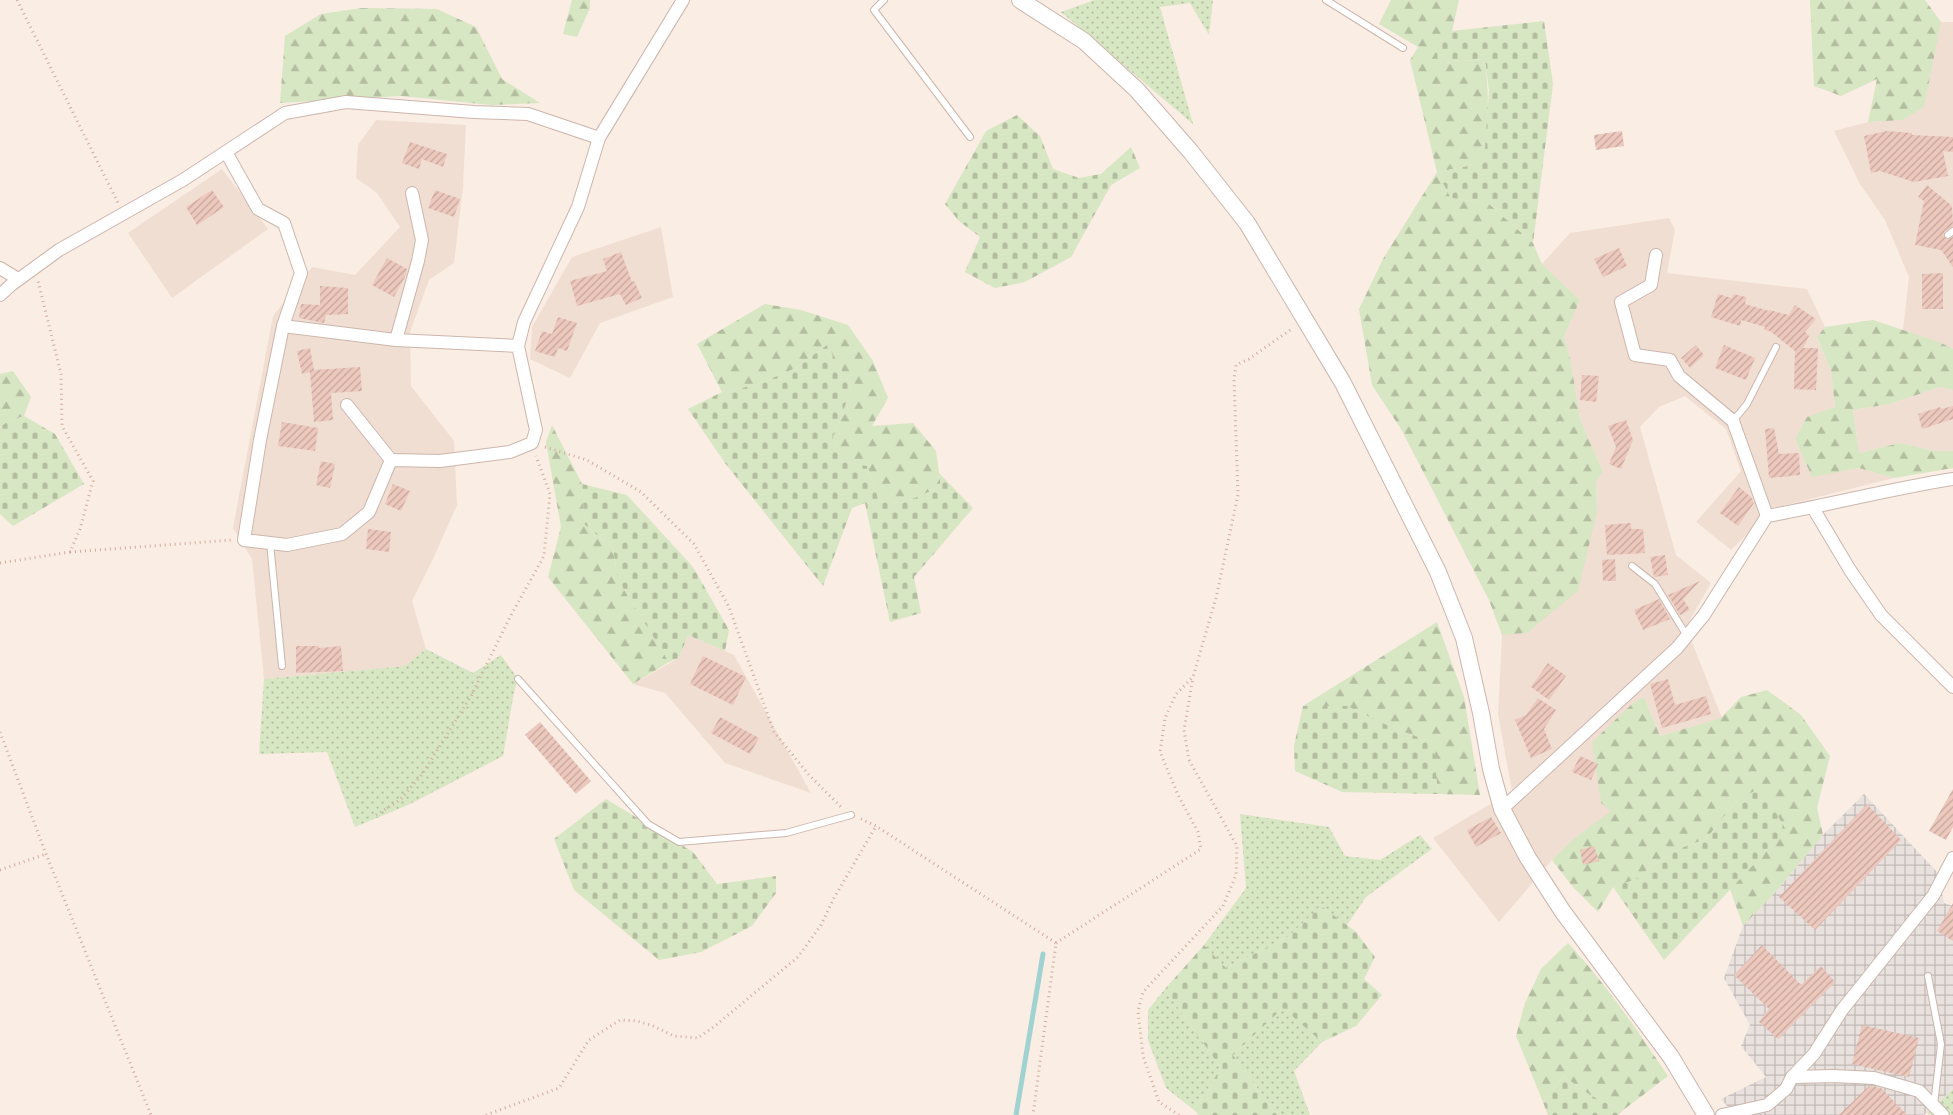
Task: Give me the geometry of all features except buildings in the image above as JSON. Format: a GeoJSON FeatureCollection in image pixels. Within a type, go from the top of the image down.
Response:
{"type":"FeatureCollection","features":[{"type":"Feature","properties":{"kind":"street"},"geometry":{"type":"LineString","coordinates":[[390,460],[440,461],[510,452],[532,443],[536,430],[518,346],[524,322],[578,207],[599,138],[683,0]]}},
{"type":"Feature","properties":{"kind":"street"},"geometry":{"type":"LineString","coordinates":[[1020,0],[1084,41],[1137,90],[1191,152],[1246,223],[1343,383],[1438,572],[1464,638],[1502,809],[1528,858],[1563,912],[1671,1057],[1706,1115]]}},
{"type":"Feature","properties":{"kind":"street"},"geometry":{"type":"LineString","coordinates":[[0,295],[18,279],[59,250],[184,180],[285,113],[346,102],[474,112],[528,114],[599,138]]}},
{"type":"Feature","properties":{"kind":"street"},"geometry":{"type":"LineString","coordinates":[[226,152],[258,209],[284,223],[301,274],[283,326],[260,440],[244,540],[287,545],[342,534],[369,512],[390,460]]}},
{"type":"Feature","properties":{"kind":"street"},"geometry":{"type":"LineString","coordinates":[[396,340],[422,240],[412,192]]}},
{"type":"Feature","properties":{"kind":"street"},"geometry":{"type":"LineString","coordinates":[[1656,255],[1650,285],[1621,302],[1634,355],[1670,360],[1679,376],[1733,421],[1767,516]]}},
{"type":"Feature","properties":{"kind":"street"},"geometry":{"type":"LineString","coordinates":[[0,268],[18,279]]}},
{"type":"Feature","properties":{"kind":"street"},"geometry":{"type":"LineString","coordinates":[[283,326],[396,340],[518,346]]}},
{"type":"Feature","properties":{"kind":"street"},"geometry":{"type":"LineString","coordinates":[[347,405],[390,460]]}},
{"type":"Feature","properties":{"kind":"street"},"geometry":{"type":"LineString","coordinates":[[1502,809],[1677,648],[1704,615],[1767,516],[1813,508],[1904,487],[1953,479]]}},
{"type":"Feature","properties":{"kind":"street"},"geometry":{"type":"LineString","coordinates":[[1813,508],[1850,570],[1881,615],[1953,687]]}},
{"type":"Feature","properties":{"kind":"street"},"geometry":{"type":"LineString","coordinates":[[1722,1115],[1767,1105],[1786,1089],[1792,1077],[1814,1054],[1842,1010],[1933,896],[1953,858]]}},
{"type":"Feature","properties":{"kind":"street"},"geometry":{"type":"LineString","coordinates":[[1792,1077],[1834,1076],[1874,1078],[1919,1091],[1939,1111]]}},
{"type":"Feature","properties":{"kind":"lane"},"geometry":{"type":"LineString","coordinates":[[884,0],[874,10],[970,137]]}},
{"type":"Feature","properties":{"kind":"lane"},"geometry":{"type":"LineString","coordinates":[[1326,0],[1403,48]]}},
{"type":"Feature","properties":{"kind":"lane"},"geometry":{"type":"LineString","coordinates":[[1733,421],[1747,404],[1776,347]]}},
{"type":"Feature","properties":{"kind":"lane"},"geometry":{"type":"LineString","coordinates":[[270,543],[282,666]]}},
{"type":"Feature","properties":{"kind":"lane"},"geometry":{"type":"LineString","coordinates":[[1632,566],[1655,584],[1687,636]]}},
{"type":"Feature","properties":{"kind":"lane"},"geometry":{"type":"LineString","coordinates":[[518,679],[648,824],[679,842],[786,833],[851,815]]}},
{"type":"Feature","properties":{"kind":"lane"},"geometry":{"type":"LineString","coordinates":[[1928,976],[1941,1044],[1939,1111]]}},
{"type":"Feature","properties":{"kind":"path"},"geometry":{"type":"LineString","coordinates":[[17,0],[124,214]]}},
{"type":"Feature","properties":{"kind":"path"},"geometry":{"type":"LineString","coordinates":[[34,268],[61,374],[62,426],[92,481],[80,529],[70,552]]}},
{"type":"Feature","properties":{"kind":"path"},"geometry":{"type":"LineString","coordinates":[[1179,1115],[1159,1102],[1143,1056],[1138,1011],[1143,992],[1223,906],[1236,875],[1237,846],[1189,760],[1184,730],[1193,677],[1216,598],[1238,495],[1234,378],[1236,365],[1249,360],[1305,320]]}},
{"type":"Feature","properties":{"kind":"path"},"geometry":{"type":"LineString","coordinates":[[532,443],[587,460],[641,492],[694,544],[730,607],[774,732],[809,775],[847,812],[876,826],[1056,943]]}},
{"type":"Feature","properties":{"kind":"path"},"geometry":{"type":"LineString","coordinates":[[376,815],[400,800],[423,773],[471,696],[510,616],[544,556],[550,494],[532,443]]}},
{"type":"Feature","properties":{"kind":"path"},"geometry":{"type":"LineString","coordinates":[[0,563],[70,552],[244,540]]}},
{"type":"Feature","properties":{"kind":"path"},"geometry":{"type":"LineString","coordinates":[[1033,1115],[1056,943],[1201,849],[1198,832],[1178,795],[1160,752],[1165,718],[1176,694],[1193,677]]}},
{"type":"Feature","properties":{"kind":"path"},"geometry":{"type":"LineString","coordinates":[[0,732],[46,854],[151,1115]]}},
{"type":"Feature","properties":{"kind":"path"},"geometry":{"type":"LineString","coordinates":[[486,1115],[559,1088],[589,1040],[620,1020],[652,1025],[674,1036],[698,1038],[716,1025],[798,957],[821,925],[834,898],[876,826]]}},
{"type":"Feature","properties":{"kind":"path"},"geometry":{"type":"LineString","coordinates":[[0,870],[46,854]]}},
{"type":"Feature","properties":{"kind":"shaded area"},"geometry":{"type":"Polygon","coordinates":[[[1941,22],[1953,22],[1953,349],[1903,330],[1909,277],[1885,220],[1860,184],[1834,131],[1868,122],[1903,120],[1923,107],[1941,22]]]}},
{"type":"Feature","properties":{"kind":"shaded area"},"geometry":{"type":"Polygon","coordinates":[[[376,120],[466,125],[463,187],[454,263],[429,280],[410,332],[411,386],[454,441],[457,505],[412,601],[426,649],[405,666],[264,679],[252,559],[233,528],[273,316],[312,267],[355,275],[400,227],[377,193],[356,178],[358,145],[376,120]]]}},
{"type":"Feature","properties":{"kind":"shaded area"},"geometry":{"type":"Polygon","coordinates":[[[222,169],[268,229],[172,298],[128,233],[222,169]]]}},
{"type":"Feature","properties":{"kind":"shaded area"},"geometry":{"type":"Polygon","coordinates":[[[1669,218],[1675,230],[1667,273],[1807,289],[1825,327],[1817,338],[1831,371],[1835,408],[1807,417],[1795,439],[1812,476],[1859,468],[1894,478],[1774,508],[1731,550],[1696,522],[1741,471],[1726,429],[1685,396],[1659,407],[1640,427],[1676,555],[1711,583],[1686,627],[1722,718],[1660,736],[1644,697],[1600,792],[1601,803],[1612,811],[1572,840],[1552,860],[1499,922],[1433,838],[1512,791],[1498,714],[1502,635],[1527,633],[1597,512],[1596,481],[1603,472],[1580,419],[1570,357],[1564,337],[1580,300],[1542,264],[1570,233],[1669,218]]]}},
{"type":"Feature","properties":{"kind":"shaded area"},"geometry":{"type":"Polygon","coordinates":[[[661,227],[673,297],[600,323],[570,378],[530,359],[532,327],[572,257],[661,227]]]}},
{"type":"Feature","properties":{"kind":"shaded area"},"geometry":{"type":"Polygon","coordinates":[[[1940,387],[1953,390],[1953,451],[1935,451],[1900,443],[1859,453],[1853,410],[1890,404],[1940,387]]]}},
{"type":"Feature","properties":{"kind":"shaded area"},"geometry":{"type":"Polygon","coordinates":[[[688,635],[734,655],[811,793],[725,763],[665,693],[633,684],[679,658],[688,635]]]}},
{"type":"Feature","properties":{"kind":"shaded area"},"geometry":{"type":"Polygon","coordinates":[[[1864,794],[1937,872],[1944,903],[1953,906],[1953,1089],[1924,1115],[1735,1115],[1721,1099],[1766,1077],[1741,1046],[1750,1025],[1724,978],[1743,926],[1771,897],[1823,835],[1864,794]]]}},
{"type":"Feature","properties":{"kind":"green space"},"geometry":{"type":"Polygon","coordinates":[[[572,0],[590,0],[590,8],[577,37],[563,34],[572,0]]]}},
{"type":"Feature","properties":{"kind":"green space"},"geometry":{"type":"Polygon","coordinates":[[[1095,0],[1213,0],[1209,35],[1190,3],[1160,7],[1193,124],[1061,12],[1095,0]]]}},
{"type":"Feature","properties":{"kind":"green space"},"geometry":{"type":"Polygon","coordinates":[[[1391,0],[1459,0],[1452,31],[1435,51],[1441,63],[1485,59],[1488,111],[1484,163],[1437,172],[1410,60],[1418,47],[1379,24],[1391,0]]]}},
{"type":"Feature","properties":{"kind":"green space"},"geometry":{"type":"Polygon","coordinates":[[[1810,0],[1925,0],[1941,22],[1924,107],[1903,120],[1868,122],[1877,79],[1841,96],[1814,86],[1810,0]]]}},
{"type":"Feature","properties":{"kind":"green space"},"geometry":{"type":"Polygon","coordinates":[[[361,8],[437,9],[476,27],[502,79],[540,103],[491,105],[401,96],[280,103],[285,36],[321,14],[361,8]]]}},
{"type":"Feature","properties":{"kind":"green space"},"geometry":{"type":"Polygon","coordinates":[[[1544,21],[1553,84],[1533,243],[1488,203],[1451,198],[1437,172],[1484,163],[1489,91],[1485,59],[1440,63],[1434,51],[1452,31],[1544,21]]]}},
{"type":"Feature","properties":{"kind":"green space"},"geometry":{"type":"Polygon","coordinates":[[[1017,115],[1040,136],[1053,169],[1079,178],[1101,174],[1131,147],[1140,168],[1111,185],[1071,257],[1025,282],[995,288],[965,272],[980,237],[959,221],[945,204],[986,131],[1017,115]]]}},
{"type":"Feature","properties":{"kind":"green space"},"geometry":{"type":"Polygon","coordinates":[[[1437,172],[1451,198],[1488,203],[1533,243],[1542,264],[1580,300],[1564,337],[1570,357],[1580,419],[1603,472],[1596,481],[1597,512],[1578,591],[1527,633],[1502,635],[1489,600],[1401,429],[1372,385],[1359,309],[1383,259],[1437,172]]]}},
{"type":"Feature","properties":{"kind":"green space"},"geometry":{"type":"Polygon","coordinates":[[[765,304],[801,310],[848,325],[873,361],[888,398],[872,426],[913,423],[936,451],[941,487],[902,503],[879,501],[867,466],[841,461],[833,437],[852,388],[827,345],[796,368],[756,385],[722,392],[697,344],[765,304]]]}},
{"type":"Feature","properties":{"kind":"green space"},"geometry":{"type":"Polygon","coordinates":[[[1873,320],[1939,342],[1953,349],[1953,390],[1940,387],[1890,404],[1853,410],[1859,453],[1900,443],[1935,451],[1953,451],[1953,468],[1894,478],[1859,468],[1812,477],[1795,439],[1807,417],[1835,407],[1831,371],[1817,337],[1825,327],[1873,320]]]}},
{"type":"Feature","properties":{"kind":"green space"},"geometry":{"type":"Polygon","coordinates":[[[827,345],[852,388],[833,437],[841,461],[867,466],[879,501],[902,503],[941,487],[939,473],[973,508],[914,577],[921,613],[890,622],[865,503],[852,508],[823,586],[725,463],[688,409],[722,392],[756,385],[796,368],[827,345]]]}},
{"type":"Feature","properties":{"kind":"green space"},"geometry":{"type":"Polygon","coordinates":[[[13,371],[31,397],[24,416],[7,422],[0,427],[0,374],[13,371]]]}},
{"type":"Feature","properties":{"kind":"green space"},"geometry":{"type":"Polygon","coordinates":[[[24,416],[55,434],[84,484],[13,526],[0,514],[0,427],[7,422],[24,416]]]}},
{"type":"Feature","properties":{"kind":"green space"},"geometry":{"type":"Polygon","coordinates":[[[552,425],[582,484],[585,525],[613,548],[618,580],[669,662],[633,684],[548,577],[561,527],[546,442],[552,425]]]}},
{"type":"Feature","properties":{"kind":"green space"},"geometry":{"type":"Polygon","coordinates":[[[582,484],[627,495],[693,567],[729,630],[725,651],[688,635],[679,658],[669,662],[618,580],[613,548],[585,525],[582,484]]]}},
{"type":"Feature","properties":{"kind":"green space"},"geometry":{"type":"Polygon","coordinates":[[[1437,622],[1464,697],[1480,795],[1438,794],[1432,742],[1395,729],[1303,706],[1437,622]]]}},
{"type":"Feature","properties":{"kind":"green space"},"geometry":{"type":"Polygon","coordinates":[[[426,649],[473,673],[501,655],[518,679],[503,756],[408,805],[355,827],[327,752],[259,754],[264,679],[405,666],[426,649]]]}},
{"type":"Feature","properties":{"kind":"green space"},"geometry":{"type":"Polygon","coordinates":[[[1767,690],[1801,715],[1830,756],[1817,808],[1823,835],[1771,897],[1743,926],[1730,889],[1786,830],[1737,801],[1706,839],[1673,851],[1634,880],[1613,887],[1598,912],[1572,886],[1552,860],[1572,840],[1611,811],[1601,803],[1592,742],[1632,704],[1644,697],[1660,736],[1721,718],[1741,697],[1767,690]]]}},
{"type":"Feature","properties":{"kind":"green space"},"geometry":{"type":"Polygon","coordinates":[[[1303,706],[1347,706],[1395,729],[1433,742],[1438,794],[1342,792],[1295,771],[1294,746],[1303,706]]]}},
{"type":"Feature","properties":{"kind":"green space"},"geometry":{"type":"Polygon","coordinates":[[[1761,787],[1786,830],[1664,960],[1613,887],[1634,880],[1673,851],[1706,839],[1737,801],[1761,787]]]}},
{"type":"Feature","properties":{"kind":"green space"},"geometry":{"type":"Polygon","coordinates":[[[606,799],[693,852],[717,884],[776,876],[776,893],[752,926],[701,952],[659,960],[574,890],[554,839],[606,799]]]}},
{"type":"Feature","properties":{"kind":"green space"},"geometry":{"type":"Polygon","coordinates":[[[1240,814],[1329,827],[1345,856],[1380,860],[1420,835],[1432,849],[1366,897],[1347,925],[1321,906],[1288,937],[1226,968],[1204,945],[1246,888],[1240,814]]]}},
{"type":"Feature","properties":{"kind":"green space"},"geometry":{"type":"Polygon","coordinates":[[[1321,906],[1355,931],[1375,957],[1364,979],[1382,995],[1356,1026],[1322,1042],[1283,1008],[1233,1055],[1277,1115],[1199,1115],[1194,1110],[1221,1068],[1165,989],[1204,945],[1226,968],[1288,937],[1321,906]]]}},
{"type":"Feature","properties":{"kind":"green space"},"geometry":{"type":"Polygon","coordinates":[[[1568,943],[1608,991],[1668,1076],[1622,1111],[1590,1095],[1563,1076],[1543,1102],[1516,1036],[1525,1003],[1541,969],[1568,943]]]}},
{"type":"Feature","properties":{"kind":"green space"},"geometry":{"type":"Polygon","coordinates":[[[1165,989],[1221,1068],[1194,1110],[1166,1088],[1148,1040],[1148,1010],[1165,989]]]}},
{"type":"Feature","properties":{"kind":"green space"},"geometry":{"type":"Polygon","coordinates":[[[1284,1007],[1322,1042],[1294,1071],[1310,1115],[1277,1115],[1233,1055],[1284,1007]]]}},
{"type":"Feature","properties":{"kind":"green space"},"geometry":{"type":"Polygon","coordinates":[[[1563,1076],[1590,1095],[1622,1111],[1619,1115],[1548,1115],[1543,1102],[1563,1076]]]}},
{"type":"Feature","properties":{"kind":"green space"},"geometry":{"type":"Polygon","coordinates":[[[1953,1089],[1953,1115],[1930,1115],[1927,1113],[1953,1089]]]}},
{"type":"Feature","properties":{"kind":"waterway"},"geometry":{"type":"LineString","coordinates":[[1016,1115],[1043,954]]}}]}
